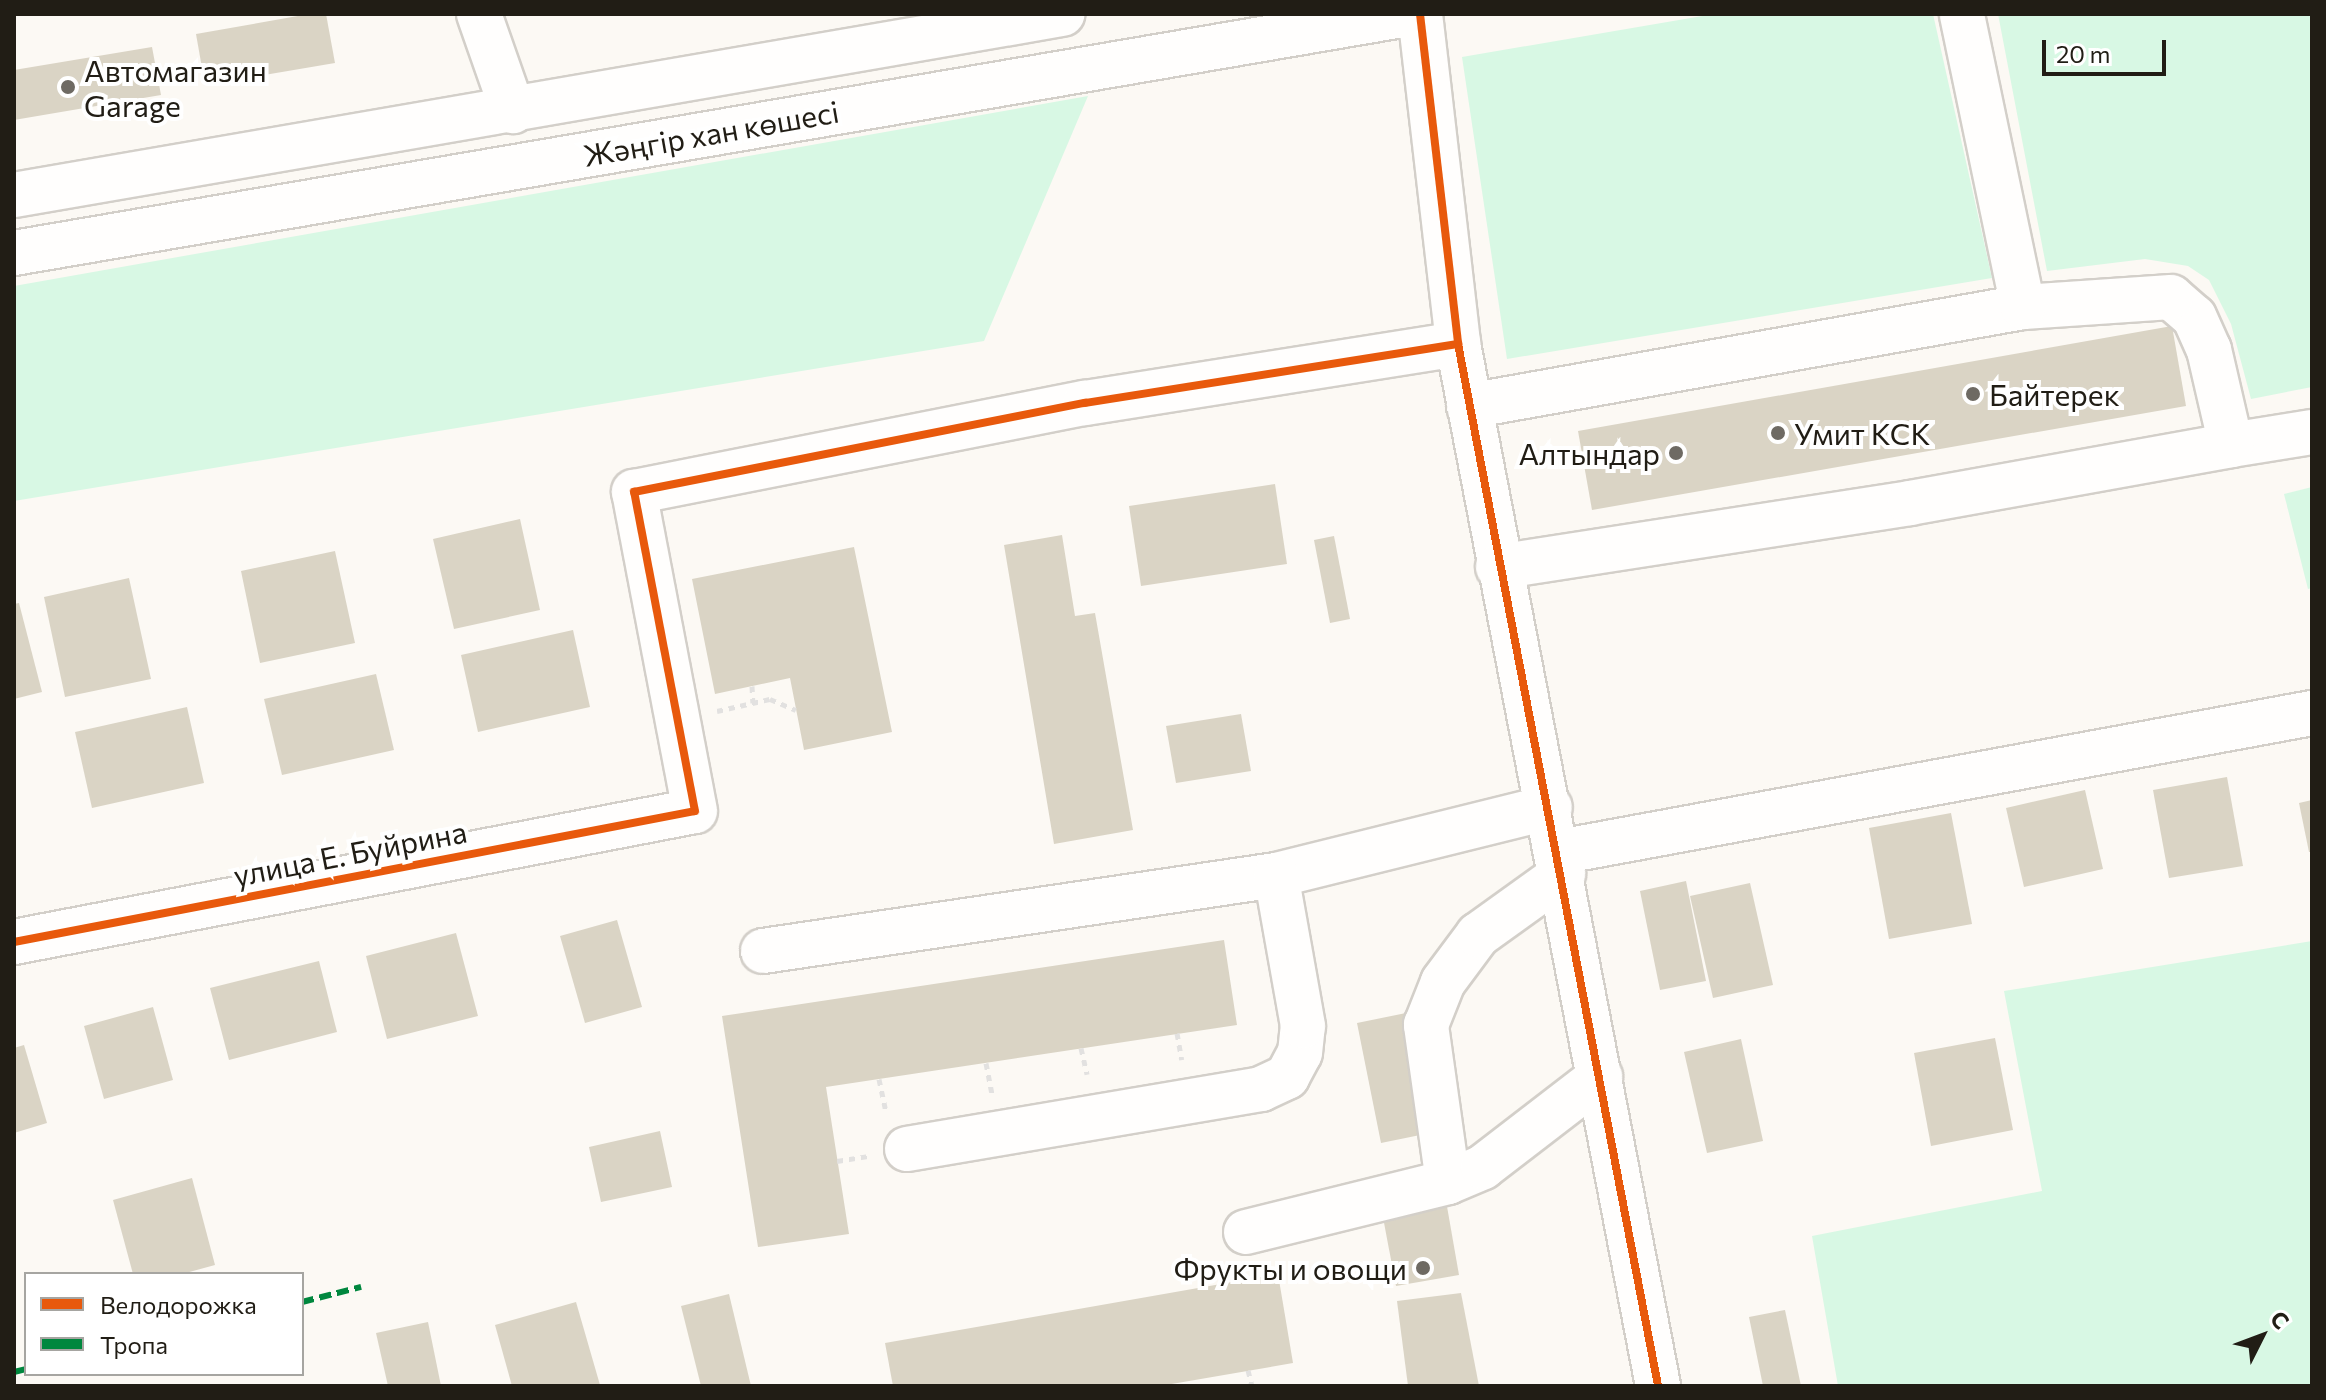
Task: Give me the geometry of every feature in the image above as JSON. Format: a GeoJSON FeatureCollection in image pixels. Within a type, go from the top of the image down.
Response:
{"type":"FeatureCollection","features":[{"type":"Feature","properties":{"kind":"street"},"geometry":{"type":"LineString","coordinates":[[479,14],[513,111]]}},
{"type":"Feature","properties":{"kind":"street","name":"Жәңгір хан көшесі"},"geometry":{"type":"LineString","coordinates":[[14,195],[1062,14]]}},
{"type":"Feature","properties":{"kind":"street","name":"Жәңгір хан көшесі"},"geometry":{"type":"LineString","coordinates":[[14,253],[1326,20],[1408,14]]}},
{"type":"Feature","properties":{"kind":"street"},"geometry":{"type":"LineString","coordinates":[[1420,14],[1458,344],[1498,567],[1561,863],[1658,1386]]}},
{"type":"Feature","properties":{"kind":"street"},"geometry":{"type":"LineString","coordinates":[[1962,14],[2023,307]]}},
{"type":"Feature","properties":{"kind":"street"},"geometry":{"type":"LineString","coordinates":[[1469,406],[2023,307],[2171,297],[2194,317],[2209,350],[2231,445]]}},
{"type":"Feature","properties":{"kind":"street"},"geometry":{"type":"LineString","coordinates":[[677,719],[634,492],[1085,403],[1458,344]]}},
{"type":"Feature","properties":{"kind":"street"},"geometry":{"type":"LineString","coordinates":[[1498,567],[1910,503],[2312,432]]}},
{"type":"Feature","properties":{"kind":"street"},"geometry":{"type":"LineString","coordinates":[[1448,1182],[1426,1025],[1443,982],[1478,935],[1561,863],[2312,713]]}},
{"type":"Feature","properties":{"kind":"street","name":"улица Е. Буйрина"},"geometry":{"type":"LineString","coordinates":[[14,942],[695,811],[677,719]]}},
{"type":"Feature","properties":{"kind":"street"},"geometry":{"type":"LineString","coordinates":[[763,951],[1276,875],[1550,807]]}},
{"type":"Feature","properties":{"kind":"street"},"geometry":{"type":"LineString","coordinates":[[907,1149],[1261,1089],[1287,1077],[1300,1053],[1303,1026],[1276,875]]}},
{"type":"Feature","properties":{"kind":"street"},"geometry":{"type":"LineString","coordinates":[[1246,1232],[1448,1182],[1511,1150],[1600,1077]]}},
{"type":"Feature","properties":{"kind":"path"},"geometry":{"type":"LineString","coordinates":[[752,686],[753,703]]}},
{"type":"Feature","properties":{"kind":"path"},"geometry":{"type":"LineString","coordinates":[[677,719],[770,699],[796,710]]}},
{"type":"Feature","properties":{"kind":"path"},"geometry":{"type":"LineString","coordinates":[[1248,1370],[1252,1386]]}},
{"type":"Feature","properties":{"kind":"green space"},"geometry":{"type":"Polygon","coordinates":[[[1714,14],[1933,14],[1992,278],[1507,359],[1462,57],[1714,14]]]}},
{"type":"Feature","properties":{"kind":"green space"},"geometry":{"type":"Polygon","coordinates":[[[1998,14],[2312,14],[2312,387],[2251,399],[2231,324],[2209,280],[2188,266],[2145,259],[2047,271],[1998,14]]]}},
{"type":"Feature","properties":{"kind":"green space"},"geometry":{"type":"Polygon","coordinates":[[[1088,96],[984,341],[14,501],[14,286],[1088,96]]]}},
{"type":"Feature","properties":{"kind":"green space"},"geometry":{"type":"Polygon","coordinates":[[[2312,487],[2312,588],[2308,589],[2284,494],[2312,487]]]}},
{"type":"Feature","properties":{"kind":"green space"},"geometry":{"type":"Polygon","coordinates":[[[2312,941],[2312,1386],[1838,1386],[1812,1236],[2042,1191],[2004,991],[2312,941]]]}},
{"type":"Feature","properties":{"kind":"building"},"geometry":{"type":"Polygon","coordinates":[[[309,14],[326,14],[335,63],[205,85],[196,34],[309,14]]]}},
{"type":"Feature","properties":{"kind":"building"},"geometry":{"type":"Polygon","coordinates":[[[152,47],[161,95],[14,120],[14,70],[152,47]]]}},
{"type":"Feature","properties":{"kind":"building"},"geometry":{"type":"Polygon","coordinates":[[[2172,326],[2186,406],[1592,510],[1578,431],[2172,326]]]}},
{"type":"Feature","properties":{"kind":"building"},"geometry":{"type":"Polygon","coordinates":[[[1275,484],[1287,564],[1141,586],[1129,506],[1275,484]]]}},
{"type":"Feature","properties":{"kind":"building"},"geometry":{"type":"Polygon","coordinates":[[[520,519],[540,610],[454,629],[433,539],[520,519]]]}},
{"type":"Feature","properties":{"kind":"building"},"geometry":{"type":"Polygon","coordinates":[[[1062,535],[1075,616],[1095,613],[1133,830],[1054,844],[1004,545],[1062,535]]]}},
{"type":"Feature","properties":{"kind":"building"},"geometry":{"type":"Polygon","coordinates":[[[1334,536],[1350,619],[1330,623],[1314,540],[1334,536]]]}},
{"type":"Feature","properties":{"kind":"building"},"geometry":{"type":"Polygon","coordinates":[[[854,547],[892,732],[804,750],[790,678],[715,694],[692,579],[854,547]]]}},
{"type":"Feature","properties":{"kind":"building"},"geometry":{"type":"Polygon","coordinates":[[[335,551],[355,643],[260,663],[241,571],[335,551]]]}},
{"type":"Feature","properties":{"kind":"building"},"geometry":{"type":"Polygon","coordinates":[[[129,578],[151,679],[65,697],[44,597],[129,578]]]}},
{"type":"Feature","properties":{"kind":"building"},"geometry":{"type":"Polygon","coordinates":[[[19,603],[42,692],[14,699],[14,604],[19,603]]]}},
{"type":"Feature","properties":{"kind":"building"},"geometry":{"type":"Polygon","coordinates":[[[573,630],[590,707],[478,732],[461,655],[573,630]]]}},
{"type":"Feature","properties":{"kind":"building"},"geometry":{"type":"Polygon","coordinates":[[[376,674],[394,750],[282,775],[264,699],[376,674]]]}},
{"type":"Feature","properties":{"kind":"building"},"geometry":{"type":"Polygon","coordinates":[[[187,707],[204,783],[92,808],[75,732],[187,707]]]}},
{"type":"Feature","properties":{"kind":"building"},"geometry":{"type":"Polygon","coordinates":[[[1241,714],[1251,771],[1176,783],[1166,726],[1241,714]]]}},
{"type":"Feature","properties":{"kind":"building"},"geometry":{"type":"Polygon","coordinates":[[[2227,777],[2243,866],[2169,878],[2153,790],[2227,777]]]}},
{"type":"Feature","properties":{"kind":"building"},"geometry":{"type":"Polygon","coordinates":[[[2085,790],[2103,869],[2024,887],[2006,808],[2085,790]]]}},
{"type":"Feature","properties":{"kind":"building"},"geometry":{"type":"Polygon","coordinates":[[[2312,800],[2312,852],[2309,852],[2299,803],[2312,800]]]}},
{"type":"Feature","properties":{"kind":"building"},"geometry":{"type":"Polygon","coordinates":[[[1951,813],[1972,924],[1889,939],[1869,828],[1951,813]]]}},
{"type":"Feature","properties":{"kind":"building"},"geometry":{"type":"Polygon","coordinates":[[[1686,881],[1706,981],[1660,990],[1640,891],[1686,881]]]}},
{"type":"Feature","properties":{"kind":"building"},"geometry":{"type":"Polygon","coordinates":[[[1750,883],[1773,985],[1713,998],[1690,896],[1750,883]]]}},
{"type":"Feature","properties":{"kind":"building"},"geometry":{"type":"Polygon","coordinates":[[[617,920],[642,1007],[585,1023],[560,936],[617,920]]]}},
{"type":"Feature","properties":{"kind":"building"},"geometry":{"type":"Polygon","coordinates":[[[456,933],[478,1016],[387,1039],[366,956],[456,933]]]}},
{"type":"Feature","properties":{"kind":"building"},"geometry":{"type":"Polygon","coordinates":[[[1224,940],[1237,1025],[826,1087],[849,1234],[758,1247],[722,1016],[1224,940]]]}},
{"type":"Feature","properties":{"kind":"building"},"geometry":{"type":"Polygon","coordinates":[[[319,961],[337,1032],[229,1060],[210,988],[319,961]]]}},
{"type":"Feature","properties":{"kind":"building"},"geometry":{"type":"Polygon","coordinates":[[[153,1007],[173,1080],[104,1099],[84,1026],[153,1007]]]}},
{"type":"Feature","properties":{"kind":"building"},"geometry":{"type":"Polygon","coordinates":[[[1406,1013],[1430,1133],[1381,1143],[1357,1023],[1406,1013]]]}},
{"type":"Feature","properties":{"kind":"building"},"geometry":{"type":"Polygon","coordinates":[[[1995,1038],[2013,1130],[1931,1146],[1914,1053],[1995,1038]]]}},
{"type":"Feature","properties":{"kind":"building"},"geometry":{"type":"Polygon","coordinates":[[[1741,1039],[1763,1141],[1707,1153],[1684,1052],[1741,1039]]]}},
{"type":"Feature","properties":{"kind":"building"},"geometry":{"type":"Polygon","coordinates":[[[24,1045],[47,1123],[14,1133],[14,1048],[24,1045]]]}},
{"type":"Feature","properties":{"kind":"building"},"geometry":{"type":"Polygon","coordinates":[[[660,1131],[672,1187],[601,1202],[589,1147],[660,1131]]]}},
{"type":"Feature","properties":{"kind":"building"},"geometry":{"type":"Polygon","coordinates":[[[192,1178],[215,1265],[189,1272],[132,1272],[113,1200],[192,1178]]]}},
{"type":"Feature","properties":{"kind":"building"},"geometry":{"type":"Polygon","coordinates":[[[1445,1195],[1459,1275],[1396,1286],[1381,1207],[1445,1195]]]}},
{"type":"Feature","properties":{"kind":"building"},"geometry":{"type":"Polygon","coordinates":[[[1278,1274],[1293,1363],[1160,1386],[893,1386],[885,1343],[1278,1274]]]}},
{"type":"Feature","properties":{"kind":"building"},"geometry":{"type":"Polygon","coordinates":[[[1461,1293],[1479,1386],[1408,1386],[1397,1301],[1461,1293]]]}},
{"type":"Feature","properties":{"kind":"building"},"geometry":{"type":"Polygon","coordinates":[[[729,1294],[751,1386],[701,1386],[681,1306],[729,1294]]]}},
{"type":"Feature","properties":{"kind":"building"},"geometry":{"type":"Polygon","coordinates":[[[576,1302],[600,1385],[512,1386],[495,1325],[576,1302]]]}},
{"type":"Feature","properties":{"kind":"building"},"geometry":{"type":"Polygon","coordinates":[[[1785,1310],[1801,1386],[1763,1386],[1749,1317],[1785,1310]]]}},
{"type":"Feature","properties":{"kind":"building"},"geometry":{"type":"Polygon","coordinates":[[[428,1322],[441,1386],[388,1386],[376,1333],[428,1322]]]}},
{"type":"Feature","properties":{"kind":"marked path"},"geometry":{"type":"LineString","coordinates":[[304,1301],[361,1287]]}},
{"type":"Feature","properties":{"kind":"marked path"},"geometry":{"type":"LineString","coordinates":[[14,1372],[24,1370]]}},
{"type":"Feature","properties":{"kind":"cycle path"},"geometry":{"type":"LineString","coordinates":[[1420,14],[1458,344],[1658,1386]]}},
{"type":"Feature","properties":{"kind":"cycle path"},"geometry":{"type":"LineString","coordinates":[[14,942],[695,811],[634,492],[1085,403],[1458,344]]}},
{"type":"Feature","properties":{"kind":"place","name":"Автомагазин Garage"},"geometry":{"type":"Point","coordinates":[68,87]}},
{"type":"Feature","properties":{"kind":"place","name":"Байтерек"},"geometry":{"type":"Point","coordinates":[1973,394]}},
{"type":"Feature","properties":{"kind":"place","name":"Умит КСК"},"geometry":{"type":"Point","coordinates":[1778,433]}},
{"type":"Feature","properties":{"kind":"place","name":"Алтындар"},"geometry":{"type":"Point","coordinates":[1676,453]}},
{"type":"Feature","properties":{"kind":"place","name":"Фрукты и овощи"},"geometry":{"type":"Point","coordinates":[1423,1268]}}]}
